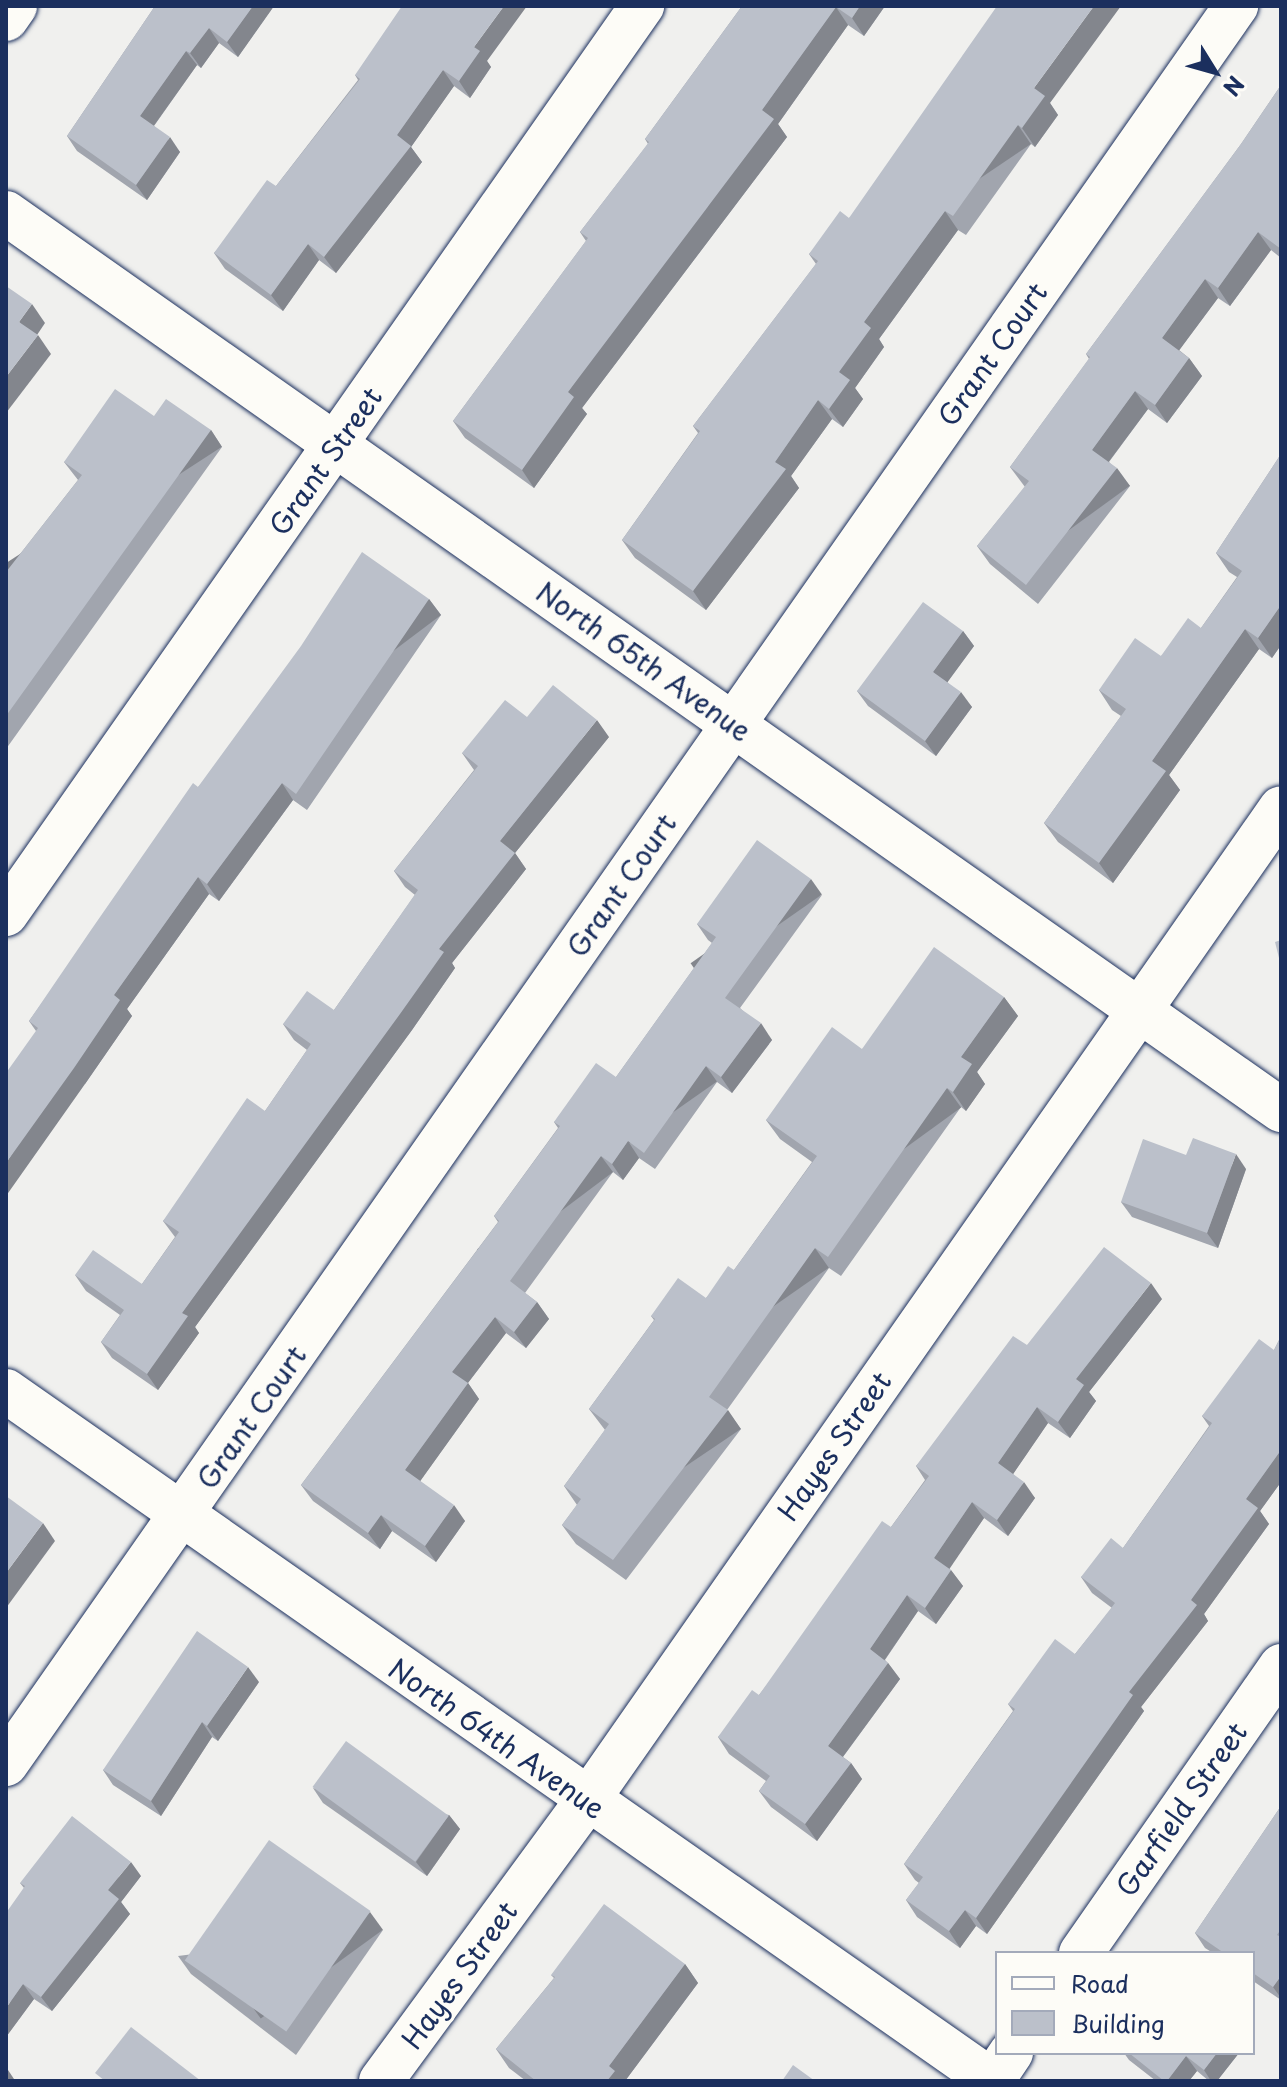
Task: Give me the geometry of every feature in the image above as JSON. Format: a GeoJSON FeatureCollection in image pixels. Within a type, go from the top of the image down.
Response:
{"type":"FeatureCollection","features":[{"type":"Feature","properties":{"kind":"street"},"geometry":{"type":"LineString","coordinates":[[6,19],[15,6]]}},
{"type":"Feature","properties":{"kind":"street","name":"Grant Street"},"geometry":{"type":"LineString","coordinates":[[6,914],[642,6]]}},
{"type":"Feature","properties":{"kind":"street","name":"Grant Court"},"geometry":{"type":"LineString","coordinates":[[6,1764],[1236,6]]}},
{"type":"Feature","properties":{"kind":"street","name":"North 65th Avenue"},"geometry":{"type":"LineString","coordinates":[[6,213],[1281,1110]]}},
{"type":"Feature","properties":{"kind":"street","name":"Hayes Street"},"geometry":{"type":"LineString","coordinates":[[381,2081],[587,1801],[1281,808]]}},
{"type":"Feature","properties":{"kind":"street","name":"North 64th Avenue"},"geometry":{"type":"LineString","coordinates":[[6,1391],[587,1801],[992,2081]]}},
{"type":"Feature","properties":{"kind":"street","name":"Garfield Street"},"geometry":{"type":"LineString","coordinates":[[1082,1951],[1281,1666]]}},
{"type":"Feature","properties":{"kind":"street"},"geometry":{"type":"LineString","coordinates":[[992,2081],[1010,2055]]}},
{"type":"Feature","properties":{"kind":"building"},"geometry":{"type":"Polygon","coordinates":[[[155,6],[253,6],[227,42],[209,28],[190,53],[186,51],[140,116],[170,137],[136,185],[67,136],[155,6]]]}},
{"type":"Feature","properties":{"kind":"building"},"geometry":{"type":"Polygon","coordinates":[[[402,6],[504,6],[474,47],[480,51],[459,81],[443,70],[397,135],[411,146],[324,257],[308,244],[271,295],[214,253],[267,180],[276,186],[360,79],[355,75],[402,6]]]}},
{"type":"Feature","properties":{"kind":"building"},"geometry":{"type":"Polygon","coordinates":[[[742,6],[860,6],[852,18],[836,7],[762,110],[774,119],[568,392],[574,397],[522,470],[453,421],[588,238],[580,232],[649,142],[645,139],[742,6]]]}},
{"type":"Feature","properties":{"kind":"building"},"geometry":{"type":"Polygon","coordinates":[[[997,6],[1094,6],[1034,88],[1045,96],[1022,128],[1018,125],[953,216],[945,211],[864,322],[871,328],[839,372],[850,380],[829,409],[818,400],[775,462],[786,469],[693,591],[622,540],[700,431],[693,426],[818,261],[809,254],[840,211],[849,218],[997,6]]]}},
{"type":"Feature","properties":{"kind":"building"},"geometry":{"type":"Polygon","coordinates":[[[1281,85],[1281,249],[1258,232],[1218,288],[1205,279],[1162,338],[1189,358],[1155,405],[1135,391],[1092,450],[1117,468],[1026,585],[977,546],[1029,481],[1010,467],[1090,357],[1086,354],[1281,85]]]}},
{"type":"Feature","properties":{"kind":"building"},"geometry":{"type":"Polygon","coordinates":[[[6,286],[32,304],[19,322],[38,335],[6,377],[6,286]]]}},
{"type":"Feature","properties":{"kind":"building"},"geometry":{"type":"Polygon","coordinates":[[[115,389],[154,416],[166,399],[211,430],[6,716],[6,572],[82,475],[64,462],[115,389]]]}},
{"type":"Feature","properties":{"kind":"building"},"geometry":{"type":"Polygon","coordinates":[[[1281,454],[1281,605],[1258,638],[1245,629],[1152,761],[1166,771],[1099,863],[1044,823],[1126,709],[1099,690],[1135,638],[1161,656],[1188,618],[1201,628],[1242,571],[1216,553],[1281,454]]]}},
{"type":"Feature","properties":{"kind":"building"},"geometry":{"type":"Polygon","coordinates":[[[362,552],[429,599],[296,794],[282,783],[207,884],[198,877],[114,995],[120,1000],[6,1163],[6,1073],[38,1028],[29,1021],[193,783],[198,787],[301,646],[362,552]]]}},
{"type":"Feature","properties":{"kind":"building"},"geometry":{"type":"Polygon","coordinates":[[[923,602],[963,631],[933,672],[961,692],[925,741],[857,691],[923,602]]]}},
{"type":"Feature","properties":{"kind":"building"},"geometry":{"type":"Polygon","coordinates":[[[553,685],[597,720],[500,841],[515,853],[439,949],[444,952],[182,1313],[188,1316],[147,1374],[101,1342],[124,1310],[75,1275],[93,1250],[142,1284],[179,1232],[163,1221],[247,1098],[265,1111],[311,1044],[283,1024],[307,991],[334,1010],[418,890],[394,871],[478,766],[462,753],[505,700],[527,717],[553,685]]]}},
{"type":"Feature","properties":{"kind":"building"},"geometry":{"type":"Polygon","coordinates":[[[757,840],[811,879],[725,998],[761,1023],[721,1077],[706,1066],[644,1153],[628,1141],[612,1164],[601,1156],[510,1281],[537,1302],[514,1332],[495,1317],[452,1372],[468,1383],[405,1470],[454,1505],[425,1546],[381,1515],[368,1533],[301,1485],[499,1221],[494,1216],[560,1126],[554,1122],[596,1063],[616,1077],[716,937],[697,924],[757,840]]]}},
{"type":"Feature","properties":{"kind":"building"},"geometry":{"type":"Polygon","coordinates":[[[1281,940],[1281,966],[1275,942],[1281,940]]]}},
{"type":"Feature","properties":{"kind":"building"},"geometry":{"type":"Polygon","coordinates":[[[934,947],[1004,997],[961,1057],[972,1064],[953,1092],[947,1088],[828,1257],[815,1248],[709,1397],[728,1410],[613,1560],[562,1525],[581,1499],[564,1486],[609,1424],[589,1409],[655,1319],[651,1316],[678,1278],[706,1298],[728,1266],[734,1270],[817,1156],[766,1120],[832,1027],[862,1049],[934,947]]]}},
{"type":"Feature","properties":{"kind":"building"},"geometry":{"type":"Polygon","coordinates":[[[1193,1138],[1236,1154],[1207,1233],[1121,1202],[1143,1139],[1186,1155],[1193,1138]]]}},
{"type":"Feature","properties":{"kind":"building"},"geometry":{"type":"Polygon","coordinates":[[[1104,1247],[1151,1283],[1076,1379],[1084,1385],[1058,1422],[1037,1407],[998,1463],[1024,1482],[997,1520],[972,1502],[934,1558],[951,1570],[925,1608],[907,1595],[870,1649],[888,1663],[828,1746],[851,1763],[805,1824],[759,1791],[770,1776],[718,1737],[752,1690],[759,1695],[882,1521],[891,1527],[929,1476],[916,1466],[1013,1336],[1027,1345],[1104,1247]]]}},
{"type":"Feature","properties":{"kind":"building"},"geometry":{"type":"Polygon","coordinates":[[[1281,1336],[1281,1450],[1246,1499],[1258,1508],[1191,1600],[1197,1605],[1129,1692],[1133,1695],[976,1918],[965,1910],[949,1931],[906,1900],[923,1877],[904,1864],[1015,1709],[1008,1704],[1055,1639],[1075,1654],[1115,1603],[1081,1577],[1111,1538],[1123,1548],[1212,1423],[1202,1416],[1259,1339],[1274,1350],[1281,1336]]]}},
{"type":"Feature","properties":{"kind":"building"},"geometry":{"type":"Polygon","coordinates":[[[6,1496],[43,1523],[6,1573],[6,1496]]]}},
{"type":"Feature","properties":{"kind":"building"},"geometry":{"type":"Polygon","coordinates":[[[197,1631],[248,1667],[207,1726],[202,1722],[151,1801],[103,1770],[197,1631]]]}},
{"type":"Feature","properties":{"kind":"building"},"geometry":{"type":"Polygon","coordinates":[[[346,1741],[449,1816],[415,1862],[312,1787],[346,1741]]]}},
{"type":"Feature","properties":{"kind":"building"},"geometry":{"type":"Polygon","coordinates":[[[1281,1806],[1281,1929],[1277,1935],[1281,1937],[1281,1976],[1273,1987],[1255,1974],[1255,1951],[1221,1951],[1195,1933],[1281,1806]]]}},
{"type":"Feature","properties":{"kind":"building"},"geometry":{"type":"Polygon","coordinates":[[[72,1816],[131,1862],[108,1890],[119,1899],[41,1997],[23,1984],[6,2008],[6,1913],[25,1886],[20,1883],[72,1816]]]}},
{"type":"Feature","properties":{"kind":"building"},"geometry":{"type":"Polygon","coordinates":[[[269,1840],[371,1911],[286,2032],[185,1960],[269,1840]]]}},
{"type":"Feature","properties":{"kind":"building"},"geometry":{"type":"Polygon","coordinates":[[[604,1904],[685,1964],[609,2066],[615,2071],[607,2081],[536,2081],[496,2049],[555,1977],[551,1975],[604,1904]]]}},
{"type":"Feature","properties":{"kind":"building"},"geometry":{"type":"Polygon","coordinates":[[[131,2027],[201,2081],[105,2081],[95,2073],[131,2027]]]}},
{"type":"Feature","properties":{"kind":"building"},"geometry":{"type":"Polygon","coordinates":[[[1132,2055],[1215,2055],[1204,2070],[1186,2056],[1164,2081],[1132,2055]]]}},
{"type":"Feature","properties":{"kind":"building"},"geometry":{"type":"Polygon","coordinates":[[[793,2065],[815,2081],[782,2081],[793,2065]]]}}]}
